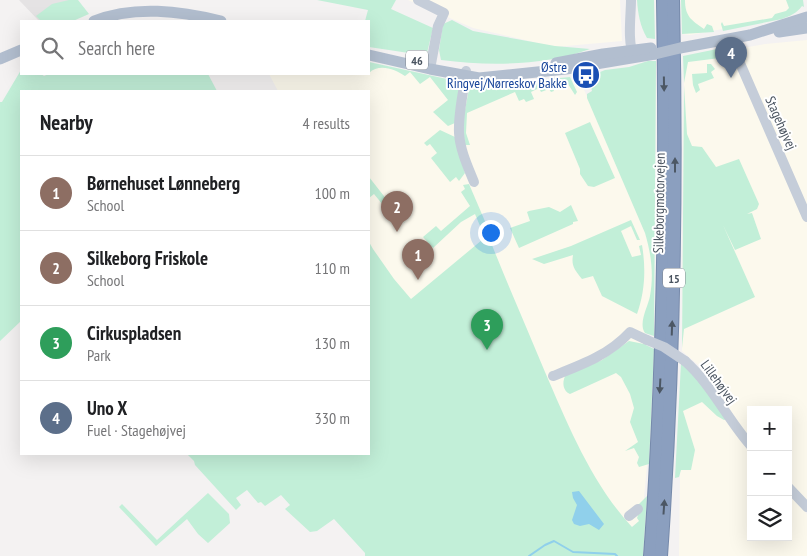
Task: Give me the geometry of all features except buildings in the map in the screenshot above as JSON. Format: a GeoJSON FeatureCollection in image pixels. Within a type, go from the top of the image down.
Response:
{"type":"FeatureCollection","features":[{"type":"Feature","properties":{"kind":"highway","name":"Silkeborgmotorvejen"},"geometry":{"type":"LineString","coordinates":[[650,556],[659,394],[663,258],[665,117],[663,0]]}},
{"type":"Feature","properties":{"kind":"highway","name":"Silkeborgmotorvejen"},"geometry":{"type":"LineString","coordinates":[[660,556],[668,441],[673,295],[675,161],[674,0]]}},
{"type":"Feature","properties":{"kind":"main road"},"geometry":{"type":"LineString","coordinates":[[98,20],[117,15],[157,11],[215,20]]}},
{"type":"Feature","properties":{"kind":"main road","name":"46"},"geometry":{"type":"LineString","coordinates":[[465,74],[526,68],[603,54],[681,48],[750,35],[807,18]]}},
{"type":"Feature","properties":{"kind":"main road","name":"46"},"geometry":{"type":"LineString","coordinates":[[750,35],[807,28]]}},
{"type":"Feature","properties":{"kind":"main road"},"geometry":{"type":"LineString","coordinates":[[0,59],[20,50]]}},
{"type":"Feature","properties":{"kind":"main road","name":"46"},"geometry":{"type":"LineString","coordinates":[[370,54],[488,78],[531,74],[635,53]]}},
{"type":"Feature","properties":{"kind":"street"},"geometry":{"type":"LineString","coordinates":[[418,0],[444,13],[438,26],[430,66]]}},
{"type":"Feature","properties":{"kind":"street"},"geometry":{"type":"LineString","coordinates":[[631,0],[635,53]]}},
{"type":"Feature","properties":{"kind":"street","name":"Stagehøjvej"},"geometry":{"type":"LineString","coordinates":[[730,39],[807,217]]}},
{"type":"Feature","properties":{"kind":"street"},"geometry":{"type":"LineString","coordinates":[[465,74],[459,118],[459,134],[462,150],[474,182]]}},
{"type":"Feature","properties":{"kind":"street","name":"Lillehøjvej"},"geometry":{"type":"LineString","coordinates":[[553,376],[602,355],[614,348],[630,332],[664,347],[685,361],[704,380],[747,441]]}},
{"type":"Feature","properties":{"kind":"street"},"geometry":{"type":"LineString","coordinates":[[792,491],[807,507]]}},
{"type":"Feature","properties":{"kind":"shaded area"},"geometry":{"type":"Polygon","coordinates":[[[19,0],[73,0],[55,20],[38,20],[19,0]]]}},
{"type":"Feature","properties":{"kind":"shaded area"},"geometry":{"type":"Polygon","coordinates":[[[408,0],[620,0],[622,41],[555,47],[473,28],[408,0]]]}},
{"type":"Feature","properties":{"kind":"shaded area"},"geometry":{"type":"Polygon","coordinates":[[[681,0],[801,0],[802,3],[772,20],[690,35],[682,34],[681,0]]]}},
{"type":"Feature","properties":{"kind":"shaded area"},"geometry":{"type":"Polygon","coordinates":[[[807,40],[807,503],[792,486],[792,406],[747,406],[747,435],[703,369],[682,351],[684,58],[765,44],[807,40]]]}},
{"type":"Feature","properties":{"kind":"shaded area"},"geometry":{"type":"Polygon","coordinates":[[[370,64],[404,70],[474,89],[579,79],[629,187],[654,252],[653,291],[648,313],[644,348],[648,454],[642,520],[630,528],[412,302],[370,252],[370,90],[277,90],[270,75],[370,75],[370,64]]]}},
{"type":"Feature","properties":{"kind":"shaded area"},"geometry":{"type":"Polygon","coordinates":[[[704,390],[747,445],[747,541],[792,541],[792,497],[807,514],[807,556],[679,556],[681,399],[704,390]]]}},
{"type":"Feature","properties":{"kind":"green space"},"geometry":{"type":"Polygon","coordinates":[[[78,0],[89,14],[75,20],[40,20],[36,16],[52,4],[78,0]]]}},
{"type":"Feature","properties":{"kind":"green space"},"geometry":{"type":"Polygon","coordinates":[[[317,0],[396,0],[391,9],[433,28],[427,53],[422,55],[370,47],[370,20],[365,20],[368,10],[317,0]]]}},
{"type":"Feature","properties":{"kind":"green space"},"geometry":{"type":"Polygon","coordinates":[[[637,0],[654,0],[655,39],[647,38],[640,20],[637,0]]]}},
{"type":"Feature","properties":{"kind":"green space"},"geometry":{"type":"Polygon","coordinates":[[[681,0],[685,0],[686,10],[692,20],[704,29],[707,24],[712,26],[714,32],[682,34],[681,0]]]}},
{"type":"Feature","properties":{"kind":"green space"},"geometry":{"type":"Polygon","coordinates":[[[786,0],[803,0],[804,7],[802,6],[798,11],[782,19],[723,31],[722,22],[724,26],[772,18],[775,14],[786,11],[789,8],[786,0]]]}},
{"type":"Feature","properties":{"kind":"green space"},"geometry":{"type":"Polygon","coordinates":[[[452,20],[473,31],[555,46],[590,49],[572,55],[536,62],[498,64],[441,60],[439,50],[443,24],[452,20]]]}},
{"type":"Feature","properties":{"kind":"green space"},"geometry":{"type":"Polygon","coordinates":[[[727,47],[730,52],[728,57],[688,62],[684,83],[683,56],[727,47]]]}},
{"type":"Feature","properties":{"kind":"green space"},"geometry":{"type":"Polygon","coordinates":[[[648,61],[656,61],[654,336],[645,333],[643,329],[644,315],[650,296],[652,280],[650,256],[645,233],[587,98],[587,94],[592,91],[591,87],[580,86],[574,76],[588,77],[605,70],[629,67],[648,61]]]}},
{"type":"Feature","properties":{"kind":"green space"},"geometry":{"type":"Polygon","coordinates":[[[370,62],[456,81],[459,88],[455,123],[448,126],[433,112],[448,100],[430,77],[420,84],[410,72],[405,76],[387,68],[370,72],[370,62]]]}},
{"type":"Feature","properties":{"kind":"green space"},"geometry":{"type":"Polygon","coordinates":[[[707,64],[711,64],[715,69],[711,72],[714,78],[698,84],[700,90],[696,93],[692,74],[707,73],[707,64]]]}},
{"type":"Feature","properties":{"kind":"green space"},"geometry":{"type":"Polygon","coordinates":[[[20,72],[20,75],[44,76],[209,75],[216,90],[20,90],[20,322],[0,341],[0,102],[2,102],[20,72]]]}},
{"type":"Feature","properties":{"kind":"green space"},"geometry":{"type":"Polygon","coordinates":[[[570,77],[577,92],[575,95],[568,84],[552,86],[554,91],[551,92],[549,89],[541,92],[539,88],[531,92],[534,99],[526,102],[524,99],[519,101],[515,92],[467,113],[466,133],[470,145],[465,145],[462,125],[470,84],[488,85],[570,77]]]}},
{"type":"Feature","properties":{"kind":"green space"},"geometry":{"type":"Polygon","coordinates":[[[684,85],[687,134],[692,146],[702,147],[716,167],[739,159],[759,204],[757,209],[747,214],[752,213],[761,239],[735,250],[723,225],[755,297],[684,329],[682,348],[684,85]]]}},
{"type":"Feature","properties":{"kind":"green space"},"geometry":{"type":"Polygon","coordinates":[[[590,122],[615,178],[594,187],[588,186],[580,174],[580,169],[565,133],[590,122]]]}},
{"type":"Feature","properties":{"kind":"green space"},"geometry":{"type":"Polygon","coordinates":[[[440,130],[455,137],[465,173],[459,181],[456,177],[450,182],[431,158],[437,153],[430,144],[427,146],[424,143],[440,130]]]}},
{"type":"Feature","properties":{"kind":"green space"},"geometry":{"type":"Polygon","coordinates":[[[370,178],[405,223],[392,216],[374,194],[370,197],[370,178]]]}},
{"type":"Feature","properties":{"kind":"green space"},"geometry":{"type":"Polygon","coordinates":[[[469,184],[487,226],[483,233],[475,214],[461,222],[433,248],[423,237],[436,226],[441,231],[470,206],[461,192],[465,189],[463,185],[469,184]]]}},
{"type":"Feature","properties":{"kind":"green space"},"geometry":{"type":"Polygon","coordinates":[[[571,205],[578,221],[519,248],[510,228],[530,221],[527,212],[549,207],[560,212],[571,205]]]}},
{"type":"Feature","properties":{"kind":"green space"},"geometry":{"type":"Polygon","coordinates":[[[631,220],[640,240],[637,240],[631,226],[621,231],[632,257],[641,255],[639,246],[642,245],[644,280],[637,314],[602,296],[593,276],[582,279],[574,268],[573,255],[544,264],[532,259],[571,246],[631,220]]]}},
{"type":"Feature","properties":{"kind":"green space"},"geometry":{"type":"Polygon","coordinates":[[[488,235],[572,433],[605,492],[632,527],[639,521],[637,518],[640,510],[637,506],[647,496],[643,556],[365,556],[365,553],[334,519],[317,531],[310,532],[285,509],[290,505],[281,495],[265,506],[261,502],[258,503],[247,490],[236,498],[241,505],[236,510],[195,465],[188,455],[370,455],[370,244],[394,279],[411,299],[488,235]]]}},
{"type":"Feature","properties":{"kind":"green space"},"geometry":{"type":"Polygon","coordinates":[[[629,341],[644,344],[654,349],[649,464],[639,467],[637,463],[639,457],[634,448],[625,451],[638,442],[630,422],[634,408],[630,394],[621,377],[616,373],[570,394],[566,391],[563,384],[565,376],[602,360],[629,341]]]}},
{"type":"Feature","properties":{"kind":"green space"},"geometry":{"type":"Polygon","coordinates":[[[681,363],[691,371],[727,419],[724,420],[717,416],[702,402],[683,411],[695,450],[691,470],[681,470],[679,477],[675,478],[681,363]]]}},
{"type":"Feature","properties":{"kind":"green space"},"geometry":{"type":"Polygon","coordinates":[[[208,493],[229,514],[230,523],[208,543],[198,534],[187,519],[156,546],[119,507],[122,504],[157,540],[208,493]]]}},
{"type":"Feature","properties":{"kind":"water"},"geometry":{"type":"Polygon","coordinates":[[[579,491],[604,524],[599,530],[589,524],[580,526],[574,524],[572,520],[577,505],[572,492],[579,491]]]}},
{"type":"Feature","properties":{"kind":"waterway"},"geometry":{"type":"LineString","coordinates":[[529,556],[554,541],[573,552],[615,554],[617,556]]}},
{"type":"Feature","properties":{"kind":"place","name":"Østre Ringvej/Nørreskov Bakke"},"geometry":{"type":"Point","coordinates":[586,75]}},
{"type":"Feature","properties":{"kind":"place","name":"Uno X"},"geometry":{"type":"Point","coordinates":[731,78]}},
{"type":"Feature","properties":{"kind":"place","name":"Silkeborg Friskole"},"geometry":{"type":"Point","coordinates":[397,232]}},
{"type":"Feature","properties":{"kind":"place","name":"Børnehuset Lønneberg"},"geometry":{"type":"Point","coordinates":[418,280]}},
{"type":"Feature","properties":{"kind":"place","name":"Cirkuspladsen"},"geometry":{"type":"Point","coordinates":[487,350]}}]}
